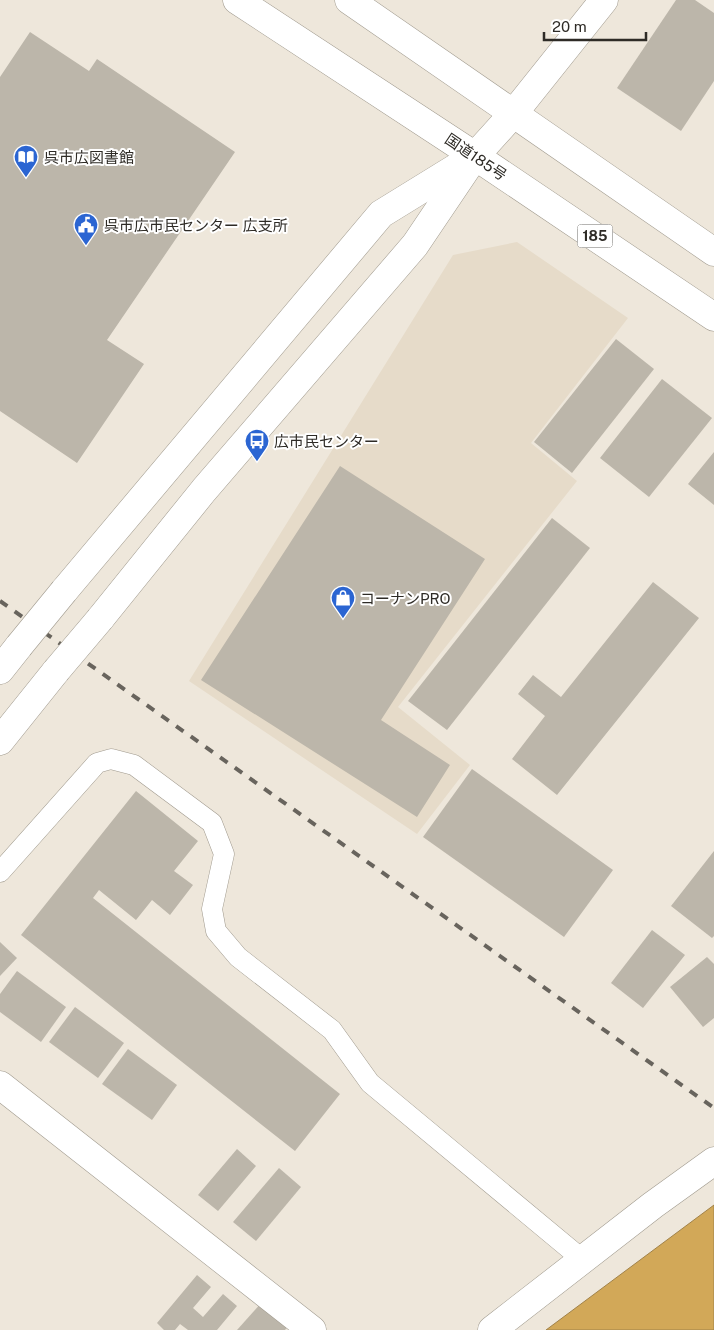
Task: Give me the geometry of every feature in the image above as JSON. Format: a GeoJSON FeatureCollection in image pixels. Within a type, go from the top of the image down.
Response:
{"type":"FeatureCollection","features":[{"type":"Feature","properties":{"kind":"main road","name":"国道185号"},"geometry":{"type":"LineString","coordinates":[[237,0],[475,156],[714,317]]}},
{"type":"Feature","properties":{"kind":"main road"},"geometry":{"type":"LineString","coordinates":[[350,0],[714,252]]}},
{"type":"Feature","properties":{"kind":"main road"},"geometry":{"type":"LineString","coordinates":[[0,741],[204,490],[416,245],[475,156],[513,114],[604,0]]}},
{"type":"Feature","properties":{"kind":"main road"},"geometry":{"type":"LineString","coordinates":[[0,670],[64,591],[381,214],[475,156]]}},
{"type":"Feature","properties":{"kind":"main road"},"geometry":{"type":"LineString","coordinates":[[0,1085],[312,1330]]}},
{"type":"Feature","properties":{"kind":"main road"},"geometry":{"type":"LineString","coordinates":[[492,1330],[653,1205],[714,1161]]}},
{"type":"Feature","properties":{"kind":"lane"},"geometry":{"type":"LineString","coordinates":[[0,872],[97,763],[111,759],[134,765],[212,823],[224,854],[212,909],[216,931],[238,958],[332,1030],[370,1083],[582,1260]]}},
{"type":"Feature","properties":{"kind":"shaded area"},"geometry":{"type":"Polygon","coordinates":[[[517,242],[628,318],[531,443],[577,481],[398,707],[470,765],[417,834],[189,681],[453,255],[517,242]]]}},
{"type":"Feature","properties":{"kind":"shaded area"},"geometry":{"type":"Polygon","coordinates":[[[714,1205],[714,1330],[546,1330],[714,1205]]]}},
{"type":"Feature","properties":{"kind":"building"},"geometry":{"type":"Polygon","coordinates":[[[676,0],[695,0],[714,13],[714,81],[681,131],[617,88],[676,0]]]}},
{"type":"Feature","properties":{"kind":"building","name":"呉市広市民センター 広支所"},"geometry":{"type":"Polygon","coordinates":[[[30,32],[89,71],[97,59],[235,152],[107,340],[144,364],[77,463],[0,411],[0,77],[30,32]]]}},
{"type":"Feature","properties":{"kind":"building"},"geometry":{"type":"Polygon","coordinates":[[[616,339],[654,369],[572,473],[534,442],[616,339]]]}},
{"type":"Feature","properties":{"kind":"building"},"geometry":{"type":"Polygon","coordinates":[[[662,379],[712,418],[649,497],[600,458],[662,379]]]}},
{"type":"Feature","properties":{"kind":"building"},"geometry":{"type":"Polygon","coordinates":[[[714,452],[714,505],[688,484],[714,452]]]}},
{"type":"Feature","properties":{"kind":"building","name":"コーナンPRO"},"geometry":{"type":"Polygon","coordinates":[[[340,466],[485,559],[381,720],[450,765],[417,817],[201,680],[340,466]]]}},
{"type":"Feature","properties":{"kind":"building"},"geometry":{"type":"Polygon","coordinates":[[[552,518],[590,548],[447,730],[408,701],[552,518]]]}},
{"type":"Feature","properties":{"kind":"building"},"geometry":{"type":"Polygon","coordinates":[[[653,582],[699,618],[557,795],[512,759],[545,716],[518,694],[533,675],[561,697],[653,582]]]}},
{"type":"Feature","properties":{"kind":"building"},"geometry":{"type":"Polygon","coordinates":[[[472,769],[613,870],[564,937],[423,837],[472,769]]]}},
{"type":"Feature","properties":{"kind":"building"},"geometry":{"type":"Polygon","coordinates":[[[136,791],[198,841],[174,871],[193,885],[170,915],[152,900],[136,920],[99,890],[93,898],[340,1094],[295,1151],[21,935],[136,791]]]}},
{"type":"Feature","properties":{"kind":"building"},"geometry":{"type":"Polygon","coordinates":[[[714,851],[714,936],[712,938],[671,906],[714,851]]]}},
{"type":"Feature","properties":{"kind":"building"},"geometry":{"type":"Polygon","coordinates":[[[652,930],[685,955],[643,1008],[611,983],[652,930]]]}},
{"type":"Feature","properties":{"kind":"building"},"geometry":{"type":"Polygon","coordinates":[[[0,942],[17,958],[0,976],[0,942]]]}},
{"type":"Feature","properties":{"kind":"building"},"geometry":{"type":"Polygon","coordinates":[[[707,957],[714,964],[714,1018],[703,1027],[670,987],[707,957]]]}},
{"type":"Feature","properties":{"kind":"building"},"geometry":{"type":"Polygon","coordinates":[[[17,971],[66,1007],[41,1042],[0,1012],[0,994],[17,971]]]}},
{"type":"Feature","properties":{"kind":"building"},"geometry":{"type":"Polygon","coordinates":[[[75,1007],[124,1043],[98,1078],[49,1042],[75,1007]]]}},
{"type":"Feature","properties":{"kind":"building"},"geometry":{"type":"Polygon","coordinates":[[[128,1049],[177,1085],[152,1120],[102,1084],[128,1049]]]}},
{"type":"Feature","properties":{"kind":"building"},"geometry":{"type":"Polygon","coordinates":[[[237,1149],[256,1166],[218,1211],[198,1195],[237,1149]]]}},
{"type":"Feature","properties":{"kind":"building"},"geometry":{"type":"Polygon","coordinates":[[[279,1168],[301,1187],[256,1241],[233,1222],[279,1168]]]}},
{"type":"Feature","properties":{"kind":"building"},"geometry":{"type":"Polygon","coordinates":[[[197,1275],[211,1287],[193,1308],[203,1317],[223,1294],[237,1306],[217,1330],[188,1330],[180,1324],[175,1330],[164,1330],[157,1323],[197,1275]]]}},
{"type":"Feature","properties":{"kind":"building"},"geometry":{"type":"Polygon","coordinates":[[[263,1301],[290,1324],[285,1330],[237,1330],[263,1301]]]}},
{"type":"Feature","properties":{"kind":"railway"},"geometry":{"type":"LineString","coordinates":[[0,601],[714,1108]]}},
{"type":"Feature","properties":{"kind":"place","name":"呉市広図書館"},"geometry":{"type":"Point","coordinates":[26,178]}},
{"type":"Feature","properties":{"kind":"place","name":"呉市広市民センター 広支所"},"geometry":{"type":"Point","coordinates":[86,246]}},
{"type":"Feature","properties":{"kind":"place","name":"広市民センター"},"geometry":{"type":"Point","coordinates":[257,462]}},
{"type":"Feature","properties":{"kind":"place","name":"コーナンPRO"},"geometry":{"type":"Point","coordinates":[343,619]}}]}
